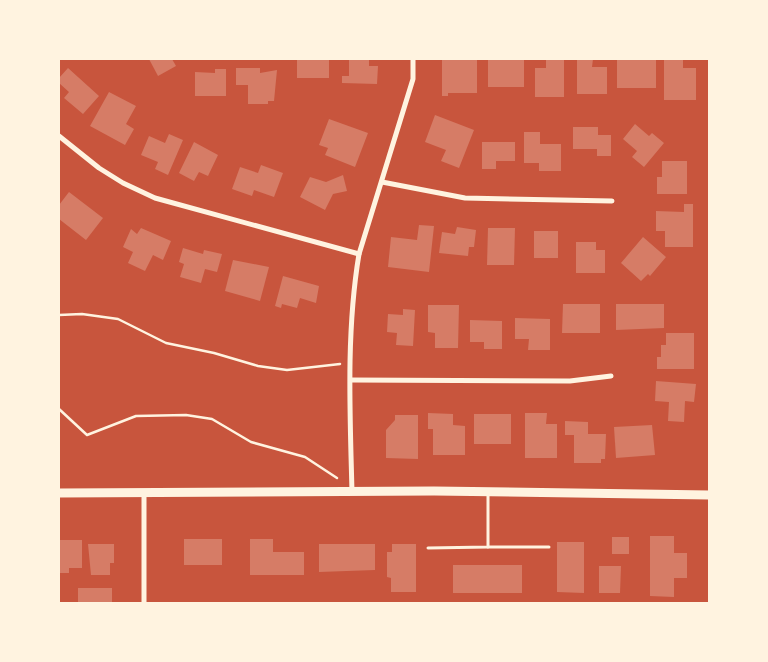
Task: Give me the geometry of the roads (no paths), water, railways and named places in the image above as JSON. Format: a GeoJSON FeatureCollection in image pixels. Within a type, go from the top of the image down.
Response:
{"type":"FeatureCollection","features":[{"type":"Feature","properties":{"kind":"street"},"geometry":{"type":"LineString","coordinates":[[352,492],[351,311],[359,254],[413,79],[413,59]]}},
{"type":"Feature","properties":{"kind":"street"},"geometry":{"type":"LineString","coordinates":[[59,136],[99,168],[123,183],[155,198],[359,254]]}},
{"type":"Feature","properties":{"kind":"street"},"geometry":{"type":"LineString","coordinates":[[382,182],[465,198],[612,201]]}},
{"type":"Feature","properties":{"kind":"street"},"geometry":{"type":"LineString","coordinates":[[351,380],[570,381],[611,376]]}},
{"type":"Feature","properties":{"kind":"street"},"geometry":{"type":"LineString","coordinates":[[59,493],[488,492],[709,495]]}},
{"type":"Feature","properties":{"kind":"street"},"geometry":{"type":"LineString","coordinates":[[144,493],[144,603]]}},
{"type":"Feature","properties":{"kind":"lane"},"geometry":{"type":"LineString","coordinates":[[488,492],[488,547]]}},
{"type":"Feature","properties":{"kind":"lane"},"geometry":{"type":"LineString","coordinates":[[428,548],[549,547]]}}]}
